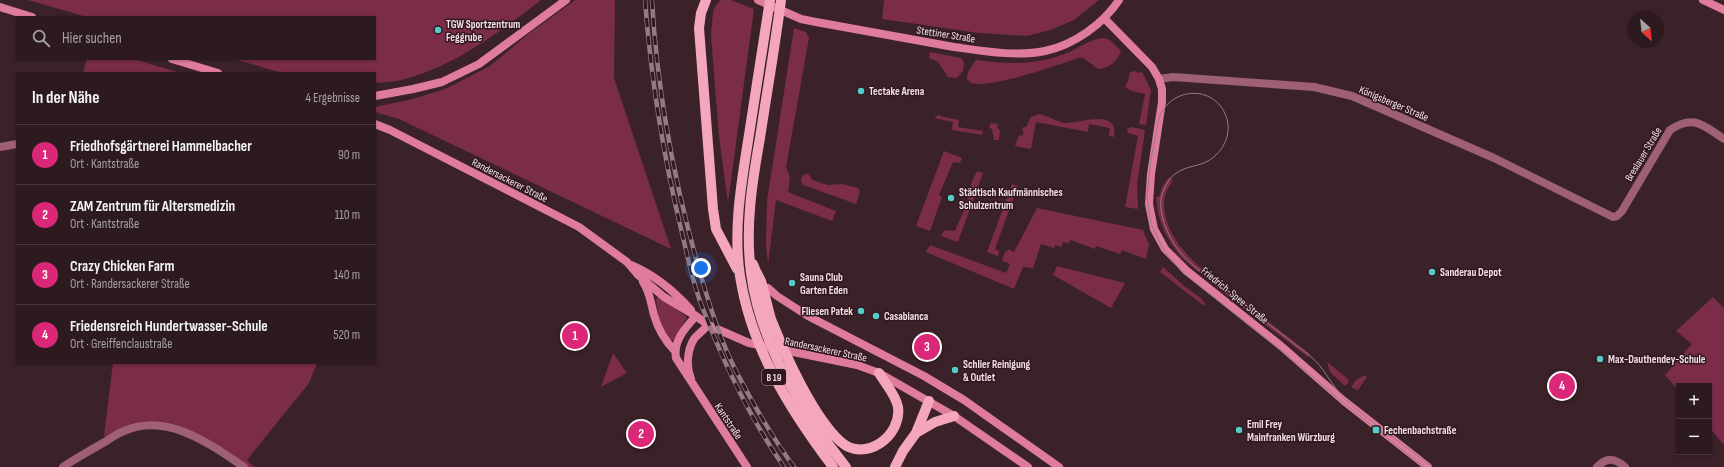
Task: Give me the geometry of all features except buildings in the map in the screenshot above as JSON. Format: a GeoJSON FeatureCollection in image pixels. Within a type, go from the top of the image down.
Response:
{"type":"FeatureCollection","features":[{"type":"Feature","properties":{"kind":"main road"},"geometry":{"type":"LineString","coordinates":[[376,96],[442,82],[479,64],[566,0]]}},
{"type":"Feature","properties":{"kind":"main road"},"geometry":{"type":"LineString","coordinates":[[706,0],[698,28],[713,209],[716,229],[740,275]]}},
{"type":"Feature","properties":{"kind":"main road","name":"Stettiner Straße"},"geometry":{"type":"LineString","coordinates":[[758,0],[788,14],[809,21],[973,50],[1019,53],[1047,51],[1062,46],[1090,29],[1104,18],[1119,0]]}},
{"type":"Feature","properties":{"kind":"main road","name":"B 19"},"geometry":{"type":"LineString","coordinates":[[770,0],[740,192],[737,230],[740,275],[748,314],[770,370],[793,410],[833,467]]}},
{"type":"Feature","properties":{"kind":"main road","name":"B 19"},"geometry":{"type":"LineString","coordinates":[[781,0],[750,198],[749,251],[751,274],[763,323],[784,372],[805,409],[846,467]]}},
{"type":"Feature","properties":{"kind":"main road"},"geometry":{"type":"LineString","coordinates":[[1703,0],[1724,10]]}},
{"type":"Feature","properties":{"kind":"main road"},"geometry":{"type":"LineString","coordinates":[[0,7],[29,16]]}},
{"type":"Feature","properties":{"kind":"main road"},"geometry":{"type":"LineString","coordinates":[[1104,18],[1152,67],[1159,79]]}},
{"type":"Feature","properties":{"kind":"main road"},"geometry":{"type":"LineString","coordinates":[[175,60],[215,72]]}},
{"type":"Feature","properties":{"kind":"main road","name":"Friedrich-Spee-Straße"},"geometry":{"type":"LineString","coordinates":[[1159,79],[1162,89],[1162,102],[1149,204],[1154,229],[1165,248],[1187,271],[1281,346],[1348,404],[1428,467]]}},
{"type":"Feature","properties":{"kind":"main road","name":"Randersackerer Straße"},"geometry":{"type":"LineString","coordinates":[[376,124],[390,130],[579,227],[630,264],[644,270],[674,291],[696,316]]}},
{"type":"Feature","properties":{"kind":"main road"},"geometry":{"type":"LineString","coordinates":[[749,251],[754,268],[760,279],[771,317],[786,354],[803,386],[831,431],[842,443],[854,448],[865,449],[888,438],[894,429],[898,419],[898,407],[895,399],[879,373]]}},
{"type":"Feature","properties":{"kind":"main road","name":"Randersackerer Straße"},"geometry":{"type":"LineString","coordinates":[[630,264],[638,275],[664,297],[708,325],[749,343],[858,365],[879,373],[954,416],[1028,467]]}},
{"type":"Feature","properties":{"kind":"main road","name":"Kantstraße"},"geometry":{"type":"LineString","coordinates":[[638,275],[647,288],[655,319],[661,333],[674,351],[678,363],[747,467]]}},
{"type":"Feature","properties":{"kind":"main road"},"geometry":{"type":"LineString","coordinates":[[760,279],[768,288]]}},
{"type":"Feature","properties":{"kind":"main road","name":"Randersackerer Straße"},"geometry":{"type":"LineString","coordinates":[[768,288],[777,296],[808,316],[924,376],[964,400],[1059,467]]}},
{"type":"Feature","properties":{"kind":"main road"},"geometry":{"type":"LineString","coordinates":[[674,351],[684,330],[696,316]]}},
{"type":"Feature","properties":{"kind":"main road","name":"Kantstraße"},"geometry":{"type":"LineString","coordinates":[[694,387],[689,376],[689,351],[694,339],[708,325]]}},
{"type":"Feature","properties":{"kind":"main road"},"geometry":{"type":"LineString","coordinates":[[895,467],[902,451],[916,433],[929,401]]}},
{"type":"Feature","properties":{"kind":"main road"},"geometry":{"type":"LineString","coordinates":[[916,433],[935,422],[954,416]]}},
{"type":"Feature","properties":{"kind":"street","name":"Königsberger Straße"},"geometry":{"type":"LineString","coordinates":[[1159,79],[1173,77],[1314,87],[1352,96],[1487,155],[1613,217]]}},
{"type":"Feature","properties":{"kind":"street","name":"Breslauer Straße"},"geometry":{"type":"LineString","coordinates":[[1613,217],[1617,216],[1622,211],[1670,130],[1680,123],[1692,122],[1698,123],[1724,138]]}},
{"type":"Feature","properties":{"kind":"street"},"geometry":{"type":"LineString","coordinates":[[0,147],[16,144]]}},
{"type":"Feature","properties":{"kind":"street"},"geometry":{"type":"LineString","coordinates":[[63,467],[123,431],[154,425],[182,431],[207,442],[244,467]]}},
{"type":"Feature","properties":{"kind":"street"},"geometry":{"type":"LineString","coordinates":[[1596,467],[1609,459],[1618,461],[1625,467]]}},
{"type":"Feature","properties":{"kind":"shaded area","name":"TGW Sportzentrum Feggrube"},"geometry":{"type":"Polygon","coordinates":[[[28,0],[541,0],[494,35],[442,66],[402,80],[376,83],[376,72],[280,72],[238,60],[376,60],[376,16],[84,16],[28,0]]]}},
{"type":"Feature","properties":{"kind":"shaded area"},"geometry":{"type":"Polygon","coordinates":[[[575,0],[615,0],[614,78],[671,249],[399,119],[376,112],[376,107],[409,100],[445,89],[490,66],[527,35],[575,0]]]}},
{"type":"Feature","properties":{"kind":"shaded area"},"geometry":{"type":"Polygon","coordinates":[[[721,0],[731,0],[754,9],[728,203],[719,137],[711,35],[713,12],[716,5],[721,0]]]}},
{"type":"Feature","properties":{"kind":"shaded area"},"geometry":{"type":"Polygon","coordinates":[[[884,0],[1099,0],[1074,20],[1050,30],[1027,36],[979,33],[882,19],[884,0]]]}},
{"type":"Feature","properties":{"kind":"shaded area"},"geometry":{"type":"Polygon","coordinates":[[[794,28],[806,32],[809,38],[786,167],[790,177],[788,192],[836,211],[832,221],[776,200],[768,264],[766,244],[767,201],[794,28]]]}},
{"type":"Feature","properties":{"kind":"shaded area"},"geometry":{"type":"Polygon","coordinates":[[[1104,38],[1110,40],[1121,51],[1115,61],[1106,67],[1098,69],[1082,57],[1010,79],[981,84],[971,83],[967,79],[968,72],[976,60],[1011,63],[1032,62],[1067,53],[1094,40],[1104,38]]]}},
{"type":"Feature","properties":{"kind":"shaded area"},"geometry":{"type":"Polygon","coordinates":[[[930,52],[961,58],[964,62],[963,71],[957,78],[948,77],[938,62],[929,58],[930,52]]]}},
{"type":"Feature","properties":{"kind":"shaded area"},"geometry":{"type":"Polygon","coordinates":[[[87,60],[137,60],[177,72],[83,72],[87,60]]]}},
{"type":"Feature","properties":{"kind":"shaded area"},"geometry":{"type":"Polygon","coordinates":[[[1136,71],[1137,73],[1142,72],[1151,90],[1146,125],[1139,124],[1145,94],[1132,91],[1125,87],[1131,72],[1136,71]]]}},
{"type":"Feature","properties":{"kind":"shaded area"},"geometry":{"type":"Polygon","coordinates":[[[940,114],[940,116],[959,120],[958,127],[983,131],[982,135],[952,130],[953,122],[934,118],[940,114]]]}},
{"type":"Feature","properties":{"kind":"shaded area"},"geometry":{"type":"Polygon","coordinates":[[[1039,114],[1065,123],[1097,119],[1105,120],[1111,122],[1114,128],[1114,137],[1109,136],[1110,128],[1089,124],[1088,132],[1036,122],[1031,149],[1015,146],[1019,135],[1022,136],[1024,132],[1022,130],[1023,127],[1026,127],[1031,117],[1039,114]]]}},
{"type":"Feature","properties":{"kind":"shaded area"},"geometry":{"type":"Polygon","coordinates":[[[991,123],[998,124],[997,128],[1000,130],[999,140],[994,140],[992,129],[989,128],[991,123]]]}},
{"type":"Feature","properties":{"kind":"shaded area"},"geometry":{"type":"Polygon","coordinates":[[[1131,127],[1145,130],[1137,185],[1138,209],[1125,207],[1138,136],[1128,133],[1127,129],[1131,127]]]}},
{"type":"Feature","properties":{"kind":"shaded area"},"geometry":{"type":"Polygon","coordinates":[[[944,151],[962,158],[960,163],[953,162],[939,195],[942,197],[930,231],[916,226],[944,151]]]}},
{"type":"Feature","properties":{"kind":"shaded area"},"geometry":{"type":"Polygon","coordinates":[[[977,171],[983,173],[958,242],[941,236],[944,230],[955,231],[966,206],[972,181],[977,171]]]}},
{"type":"Feature","properties":{"kind":"shaded area"},"geometry":{"type":"Polygon","coordinates":[[[808,173],[812,180],[828,185],[842,184],[858,188],[860,191],[856,204],[803,185],[801,181],[802,176],[808,173]]]}},
{"type":"Feature","properties":{"kind":"shaded area"},"geometry":{"type":"Polygon","coordinates":[[[1169,177],[1173,181],[1167,189],[1164,208],[1169,228],[1180,246],[1203,270],[1266,315],[1264,318],[1310,354],[1308,357],[1221,291],[1181,257],[1164,231],[1158,214],[1156,197],[1159,197],[1162,187],[1169,177]]]}},
{"type":"Feature","properties":{"kind":"shaded area"},"geometry":{"type":"Polygon","coordinates":[[[1012,184],[1018,186],[995,249],[999,251],[998,256],[987,252],[1012,184]]]}},
{"type":"Feature","properties":{"kind":"shaded area"},"geometry":{"type":"Polygon","coordinates":[[[1037,208],[1143,230],[1149,245],[1146,259],[1122,250],[1120,254],[1096,246],[1095,249],[1071,240],[1069,243],[1063,242],[1062,247],[1055,245],[1054,248],[1041,244],[1033,268],[1023,267],[1014,289],[926,252],[930,245],[1006,273],[1010,264],[1002,261],[1005,251],[1007,252],[1008,249],[1014,252],[1037,208]]]}},
{"type":"Feature","properties":{"kind":"shaded area"},"geometry":{"type":"Polygon","coordinates":[[[1057,266],[1125,283],[1111,308],[1053,275],[1057,266]]]}},
{"type":"Feature","properties":{"kind":"shaded area"},"geometry":{"type":"Polygon","coordinates":[[[1163,267],[1184,286],[1202,299],[1205,304],[1204,306],[1160,272],[1163,267]]]}},
{"type":"Feature","properties":{"kind":"shaded area"},"geometry":{"type":"Polygon","coordinates":[[[659,296],[687,317],[673,341],[665,334],[660,323],[656,299],[659,296]]]}},
{"type":"Feature","properties":{"kind":"shaded area"},"geometry":{"type":"Polygon","coordinates":[[[1713,297],[1724,308],[1724,445],[1712,431],[1712,383],[1676,383],[1676,388],[1665,375],[1692,344],[1676,331],[1713,297]]]}},
{"type":"Feature","properties":{"kind":"shaded area"},"geometry":{"type":"Polygon","coordinates":[[[613,353],[627,373],[601,387],[613,353]]]}},
{"type":"Feature","properties":{"kind":"shaded area"},"geometry":{"type":"Polygon","coordinates":[[[1327,362],[1348,379],[1349,382],[1345,386],[1330,372],[1327,362]]]}},
{"type":"Feature","properties":{"kind":"shaded area"},"geometry":{"type":"Polygon","coordinates":[[[113,364],[317,364],[309,383],[247,460],[254,467],[244,467],[207,442],[154,425],[107,441],[104,435],[113,364]]]}},
{"type":"Feature","properties":{"kind":"shaded area"},"geometry":{"type":"Polygon","coordinates":[[[1365,375],[1367,377],[1358,390],[1352,388],[1356,380],[1365,375]]]}},
{"type":"Feature","properties":{"kind":"tram line"},"geometry":{"type":"LineString","coordinates":[[1424,467],[1347,406],[1281,350],[1183,273],[1164,251],[1151,224],[1147,197],[1151,159],[1159,118],[1172,100],[1182,95],[1192,93],[1202,94],[1212,98],[1220,106],[1228,123],[1227,137],[1221,150],[1204,163],[1181,170],[1175,174],[1169,180],[1163,191],[1161,199],[1163,220],[1169,234],[1180,252],[1202,273],[1315,360],[1344,398],[1376,425],[1432,467]]}},
{"type":"Feature","properties":{"kind":"railway"},"geometry":{"type":"LineString","coordinates":[[645,0],[654,88],[669,175],[696,291],[729,370],[749,410],[784,467]]}},
{"type":"Feature","properties":{"kind":"railway"},"geometry":{"type":"LineString","coordinates":[[652,0],[654,33],[667,132],[688,230],[705,290],[719,332],[736,371],[763,420],[794,467]]}},
{"type":"Feature","properties":{"kind":"place","name":"TGW Sportzentrum Feggrube"},"geometry":{"type":"Point","coordinates":[438,30]}},
{"type":"Feature","properties":{"kind":"place","name":"Tectake Arena"},"geometry":{"type":"Point","coordinates":[861,91]}},
{"type":"Feature","properties":{"kind":"place","name":"Städtisch Kaufmännisches Schulzentrum"},"geometry":{"type":"Point","coordinates":[951,198]}},
{"type":"Feature","properties":{"kind":"place","name":"Sanderau Depot"},"geometry":{"type":"Point","coordinates":[1432,272]}},
{"type":"Feature","properties":{"kind":"place","name":"Sauna Club Garten Eden"},"geometry":{"type":"Point","coordinates":[792,283]}},
{"type":"Feature","properties":{"kind":"place","name":"Fliesen Patek"},"geometry":{"type":"Point","coordinates":[861,311]}},
{"type":"Feature","properties":{"kind":"place","name":"Casabianca"},"geometry":{"type":"Point","coordinates":[876,316]}},
{"type":"Feature","properties":{"kind":"place","name":"Friedhofsgärtnerei Hammelbacher"},"geometry":{"type":"Point","coordinates":[575,336]}},
{"type":"Feature","properties":{"kind":"place","name":"Crazy Chicken Farm"},"geometry":{"type":"Point","coordinates":[927,347]}},
{"type":"Feature","properties":{"kind":"place","name":"Max-Dauthendey-Schule"},"geometry":{"type":"Point","coordinates":[1600,359]}},
{"type":"Feature","properties":{"kind":"place","name":"Schlier Reinigung & Outlet"},"geometry":{"type":"Point","coordinates":[955,370]}},
{"type":"Feature","properties":{"kind":"place","name":"Friedensreich Hundertwasser-Schule"},"geometry":{"type":"Point","coordinates":[1562,386]}},
{"type":"Feature","properties":{"kind":"place","name":"Emil Frey Mainfranken Würzburg"},"geometry":{"type":"Point","coordinates":[1239,430]}},
{"type":"Feature","properties":{"kind":"place","name":"Fechenbachstraße"},"geometry":{"type":"Point","coordinates":[1376,430]}},
{"type":"Feature","properties":{"kind":"place","name":"ZAM Zentrum für Altersmedizin"},"geometry":{"type":"Point","coordinates":[641,434]}}]}
